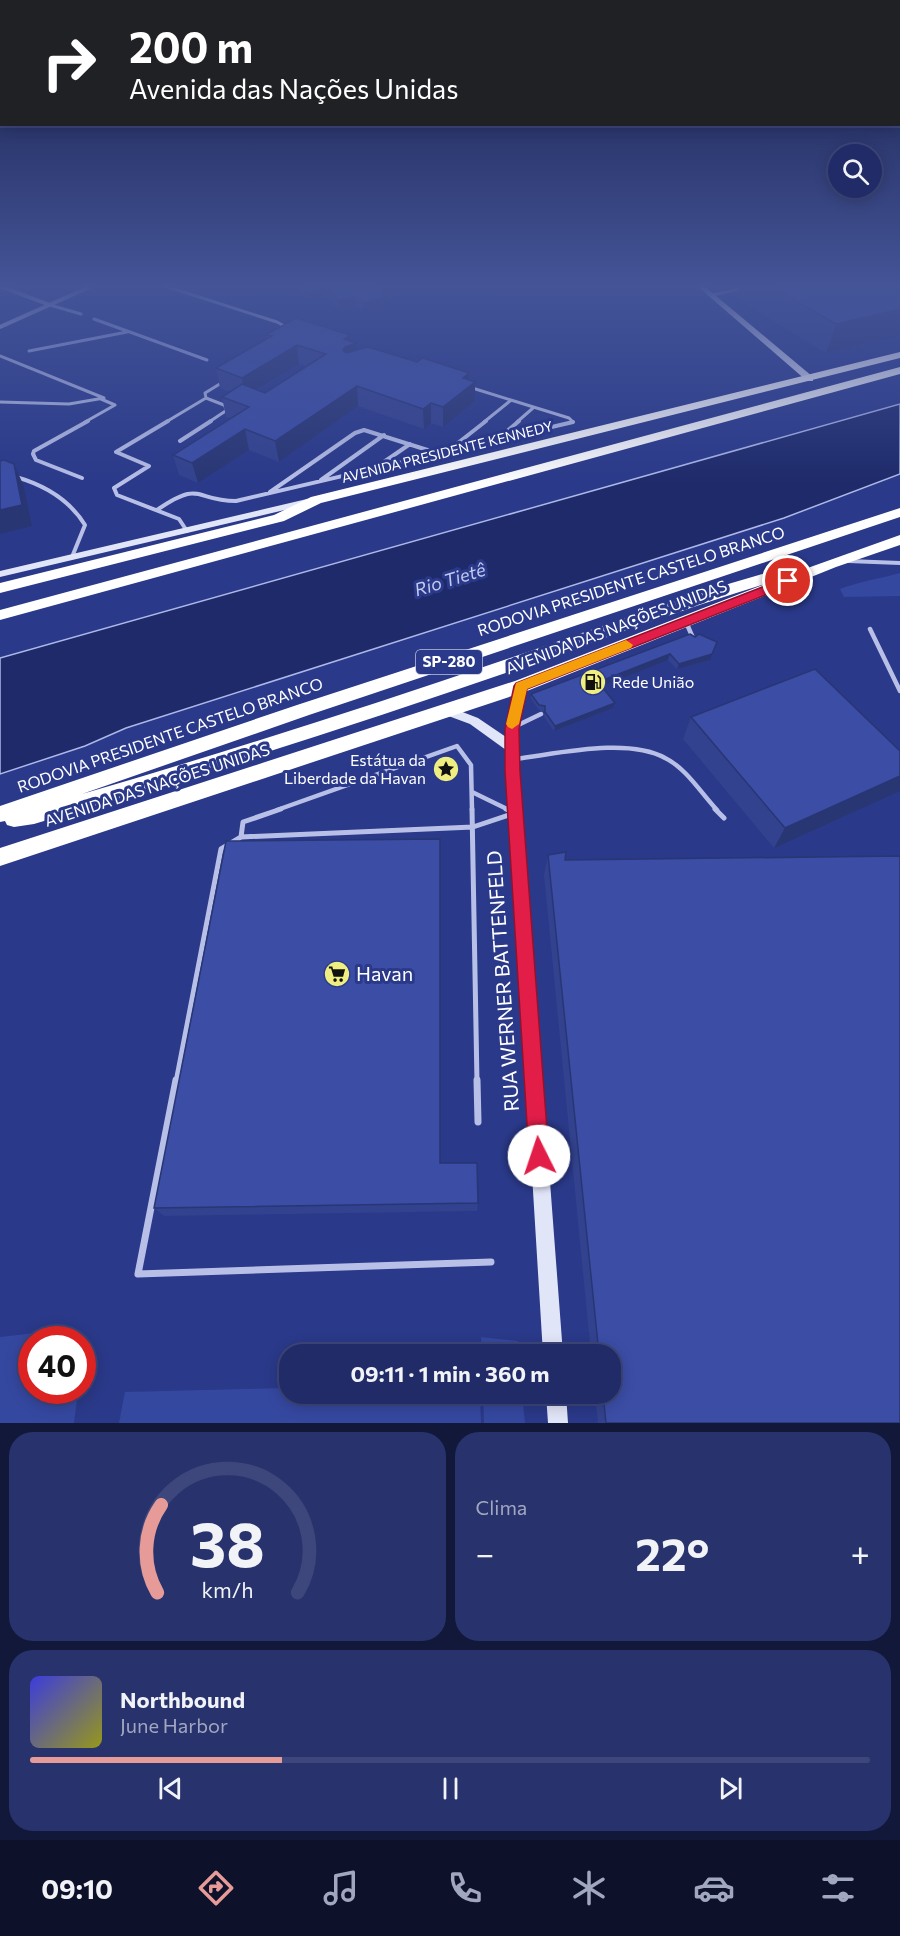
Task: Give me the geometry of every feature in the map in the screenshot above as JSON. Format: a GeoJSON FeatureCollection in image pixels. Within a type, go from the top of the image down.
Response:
{"type":"FeatureCollection","features":[{"type":"Feature","properties":{"kind":"highway","name":"AVENIDA PRESIDENTE KENNEDY"},"geometry":{"type":"LineString","coordinates":[[316,500],[900,355]]}},
{"type":"Feature","properties":{"kind":"highway"},"geometry":{"type":"LineString","coordinates":[[0,615],[900,370]]}},
{"type":"Feature","properties":{"kind":"highway"},"geometry":{"type":"LineString","coordinates":[[0,588],[279,518],[316,500]]}},
{"type":"Feature","properties":{"kind":"highway","name":"RODOVIA PRESIDENTE CASTELO BRANCO"},"geometry":{"type":"LineString","coordinates":[[0,814],[303,710],[900,512]]}},
{"type":"Feature","properties":{"kind":"highway","name":"AVENIDA DAS NAÇÕES UNIDAS"},"geometry":{"type":"LineString","coordinates":[[0,857],[521,686],[837,562],[900,540]]}},
{"type":"Feature","properties":{"kind":"highway"},"geometry":{"type":"LineString","coordinates":[[0,821],[34,816],[215,763],[507,666],[742,584],[837,562]]}},
{"type":"Feature","properties":{"kind":"highway"},"geometry":{"type":"LineString","coordinates":[[0,603],[43,593],[103,586]]}},
{"type":"Feature","properties":{"kind":"street"},"geometry":{"type":"LineString","coordinates":[[779,351],[810,378]]}},
{"type":"Feature","properties":{"kind":"street","name":"AVENIDA PRESIDENTE KENNEDY"},"geometry":{"type":"LineString","coordinates":[[0,574],[316,500]]}},
{"type":"Feature","properties":{"kind":"street","name":"RUA WERNER BATTENFELD"},"geometry":{"type":"LineString","coordinates":[[521,686],[512,729],[512,753],[552,1344]]}},
{"type":"Feature","properties":{"kind":"street"},"geometry":{"type":"LineString","coordinates":[[447,711],[474,720],[512,753]]}},
{"type":"Feature","properties":{"kind":"street"},"geometry":{"type":"LineString","coordinates":[[556,1404],[558,1423]]}},
{"type":"Feature","properties":{"kind":"lane"},"geometry":{"type":"LineString","coordinates":[[0,356],[102,397],[115,405],[34,451],[36,460],[82,478]]}},
{"type":"Feature","properties":{"kind":"lane"},"geometry":{"type":"LineString","coordinates":[[206,398],[205,393],[231,377]]}},
{"type":"Feature","properties":{"kind":"lane"},"geometry":{"type":"LineString","coordinates":[[157,510],[189,493],[197,492],[229,502],[573,421],[465,385]]}},
{"type":"Feature","properties":{"kind":"lane"},"geometry":{"type":"LineString","coordinates":[[0,402],[65,403],[102,397]]}},
{"type":"Feature","properties":{"kind":"lane"},"geometry":{"type":"LineString","coordinates":[[180,441],[227,410],[224,405],[206,398]]}},
{"type":"Feature","properties":{"kind":"lane"},"geometry":{"type":"LineString","coordinates":[[187,531],[179,519],[116,493],[114,488],[149,466],[116,452],[206,398]]}},
{"type":"Feature","properties":{"kind":"lane"},"geometry":{"type":"LineString","coordinates":[[447,452],[510,401]]}},
{"type":"Feature","properties":{"kind":"lane"},"geometry":{"type":"LineString","coordinates":[[498,440],[533,408]]}},
{"type":"Feature","properties":{"kind":"lane"},"geometry":{"type":"LineString","coordinates":[[268,494],[356,433],[364,430],[439,453]]}},
{"type":"Feature","properties":{"kind":"lane"},"geometry":{"type":"LineString","coordinates":[[319,482],[384,435]]}},
{"type":"Feature","properties":{"kind":"lane"},"geometry":{"type":"LineString","coordinates":[[376,468],[410,444]]}},
{"type":"Feature","properties":{"kind":"lane"},"geometry":{"type":"LineString","coordinates":[[11,476],[39,485],[77,512],[85,525],[72,557]]}},
{"type":"Feature","properties":{"kind":"lane"},"geometry":{"type":"LineString","coordinates":[[837,562],[900,563]]}},
{"type":"Feature","properties":{"kind":"lane"},"geometry":{"type":"LineString","coordinates":[[686,621],[693,638]]}},
{"type":"Feature","properties":{"kind":"lane"},"geometry":{"type":"LineString","coordinates":[[870,629],[900,691]]}},
{"type":"Feature","properties":{"kind":"lane"},"geometry":{"type":"LineString","coordinates":[[512,729],[541,714]]}},
{"type":"Feature","properties":{"kind":"lane"},"geometry":{"type":"LineString","coordinates":[[241,837],[243,822],[457,746],[471,765],[478,1122]]}},
{"type":"Feature","properties":{"kind":"lane"},"geometry":{"type":"LineString","coordinates":[[512,753],[621,749],[654,752],[668,759],[724,818]]}},
{"type":"Feature","properties":{"kind":"lane"},"geometry":{"type":"LineString","coordinates":[[472,792],[515,813]]}},
{"type":"Feature","properties":{"kind":"lane"},"geometry":{"type":"LineString","coordinates":[[491,1262],[138,1274],[221,849],[241,837],[473,827],[515,813]]}},
{"type":"Feature","properties":{"kind":"shaded area"},"geometry":{"type":"Polygon","coordinates":[[[900,573],[900,596],[844,597],[840,589],[855,584],[900,573]]]}},
{"type":"Feature","properties":{"kind":"shaded area"},"geometry":{"type":"Polygon","coordinates":[[[18,1335],[18,1404],[76,1404],[74,1423],[0,1423],[0,1337],[18,1335]]]}},
{"type":"Feature","properties":{"kind":"shaded area"},"geometry":{"type":"Polygon","coordinates":[[[481,1337],[518,1341],[518,1344],[481,1344],[481,1337]]]}},
{"type":"Feature","properties":{"kind":"shaded area"},"geometry":{"type":"Polygon","coordinates":[[[279,1388],[279,1404],[480,1404],[481,1423],[119,1423],[125,1392],[279,1388]]]}},
{"type":"Feature","properties":{"kind":"shaded area"},"geometry":{"type":"Polygon","coordinates":[[[483,1404],[523,1404],[525,1423],[484,1423],[483,1404]]]}},
{"type":"Feature","properties":{"kind":"water","name":"Rio Tietê"},"geometry":{"type":"Polygon","coordinates":[[[900,404],[900,474],[784,518],[126,728],[85,746],[0,774],[0,658],[900,404]]]}},
{"type":"Feature","properties":{"kind":"building"},"geometry":{"type":"Polygon","coordinates":[[[245,351],[286,351],[242,378],[216,368],[245,351]]]}},
{"type":"Feature","properties":{"kind":"building"},"geometry":{"type":"Polygon","coordinates":[[[318,351],[382,351],[417,362],[423,358],[469,373],[463,378],[475,382],[443,407],[431,403],[423,409],[357,386],[275,441],[245,429],[192,463],[173,455],[249,407],[222,397],[242,384],[265,393],[326,354],[318,351]]]}},
{"type":"Feature","properties":{"kind":"building"},"geometry":{"type":"Polygon","coordinates":[[[4,460],[14,464],[22,505],[0,510],[0,461],[4,460]]]}},
{"type":"Feature","properties":{"kind":"building","name":"Rede União"},"geometry":{"type":"Polygon","coordinates":[[[690,634],[695,637],[699,634],[717,642],[712,654],[679,664],[670,654],[598,682],[615,703],[555,726],[545,712],[545,706],[539,705],[531,694],[690,634]]]}},
{"type":"Feature","properties":{"kind":"building"},"geometry":{"type":"Polygon","coordinates":[[[815,669],[900,751],[900,776],[785,828],[691,717],[815,669]]]}},
{"type":"Feature","properties":{"kind":"building"},"geometry":{"type":"Polygon","coordinates":[[[440,839],[440,1163],[477,1163],[478,1203],[154,1208],[226,841],[440,839]]]}},
{"type":"Feature","properties":{"kind":"building"},"geometry":{"type":"Polygon","coordinates":[[[566,852],[565,860],[900,856],[900,1423],[606,1423],[604,1404],[621,1404],[621,1344],[598,1344],[548,855],[566,852]]]}},
{"type":"Feature","properties":{"kind":"waterway"},"geometry":{"type":"LineString","coordinates":[[183,351],[207,360]]}},
{"type":"Feature","properties":{"kind":"slow traffic"},"geometry":{"type":"LineString","coordinates":[[512,724],[521,686],[626,645]]}},
{"type":"Feature","properties":{"kind":"place","name":"Rede União"},"geometry":{"type":"Point","coordinates":[593,682]}},
{"type":"Feature","properties":{"kind":"place","name":"Estátua da Liberdade da Havan"},"geometry":{"type":"Point","coordinates":[446,769]}},
{"type":"Feature","properties":{"kind":"place","name":"Havan"},"geometry":{"type":"Point","coordinates":[337,974]}},
{"type":"Feature","properties":{"kind":"route"},"geometry":{"type":"LineString","coordinates":[[539,1156],[513,771],[512,729],[521,686],[788,581]]}}]}
